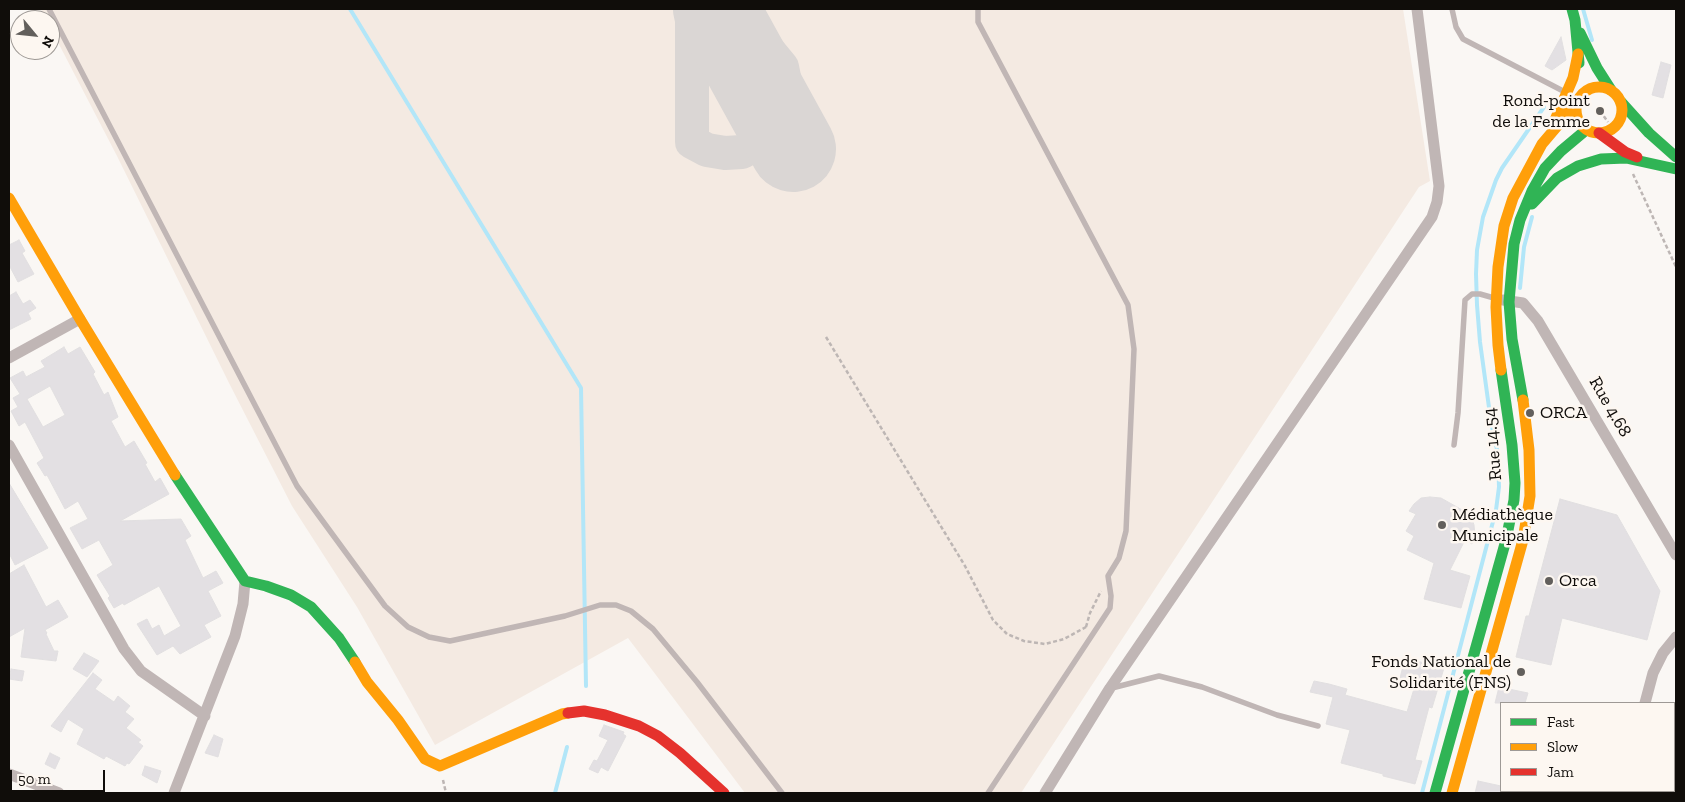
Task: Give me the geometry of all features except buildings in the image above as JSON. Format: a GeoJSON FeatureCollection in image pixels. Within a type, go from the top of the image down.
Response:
{"type":"FeatureCollection","features":[{"type":"Feature","properties":{"kind":"main road"},"geometry":{"type":"LineString","coordinates":[[1574,14],[1578,54],[1578,100],[1576,112],[1578,120],[1586,130],[1598,134],[1625,152],[1650,163]]}},
{"type":"Feature","properties":{"kind":"main road"},"geometry":{"type":"LineString","coordinates":[[1574,14],[1597,68],[1612,90],[1636,120],[1676,157]]}},
{"type":"Feature","properties":{"kind":"main road"},"geometry":{"type":"LineString","coordinates":[[1542,144],[1561,109],[1578,54]]}},
{"type":"Feature","properties":{"kind":"main road"},"geometry":{"type":"LineString","coordinates":[[1578,100],[1587,90],[1595,87],[1604,87],[1612,90]]}},
{"type":"Feature","properties":{"kind":"main road","name":"Rue 14.54"},"geometry":{"type":"LineString","coordinates":[[1435,793],[1506,540],[1514,500],[1515,483],[1512,445],[1498,345],[1496,298],[1500,242],[1508,211],[1542,144],[1578,100]]}},
{"type":"Feature","properties":{"kind":"main road"},"geometry":{"type":"LineString","coordinates":[[1598,134],[1613,129],[1621,116],[1621,102]]}},
{"type":"Feature","properties":{"kind":"main road","name":"Rue 14.54"},"geometry":{"type":"LineString","coordinates":[[1452,793],[1523,540],[1530,496],[1529,450],[1525,412],[1512,339],[1509,302],[1514,244],[1520,220],[1532,191],[1545,168],[1561,151],[1586,130]]}},
{"type":"Feature","properties":{"kind":"main road"},"geometry":{"type":"LineString","coordinates":[[1520,220],[1539,195],[1557,178],[1578,166],[1602,159],[1626,158],[1676,170]]}},
{"type":"Feature","properties":{"kind":"main road"},"geometry":{"type":"LineString","coordinates":[[9,198],[14,218],[235,568],[245,581],[282,592],[311,607],[339,638],[367,682],[398,720],[425,759],[440,766],[562,714],[584,711],[639,726],[658,736],[724,793]]}},
{"type":"Feature","properties":{"kind":"street"},"geometry":{"type":"LineString","coordinates":[[1049,790],[1110,688],[1432,217],[1437,202],[1439,186],[1416,9]]}},
{"type":"Feature","properties":{"kind":"street","name":"Rue 4.68"},"geometry":{"type":"LineString","coordinates":[[1496,298],[1509,302],[1523,303],[1530,309],[1676,555]]}},
{"type":"Feature","properties":{"kind":"street"},"geometry":{"type":"LineString","coordinates":[[9,358],[80,320]]}},
{"type":"Feature","properties":{"kind":"street"},"geometry":{"type":"LineString","coordinates":[[9,445],[113,630],[130,656],[141,671],[205,716]]}},
{"type":"Feature","properties":{"kind":"street"},"geometry":{"type":"LineString","coordinates":[[174,793],[235,636],[243,604],[245,581]]}},
{"type":"Feature","properties":{"kind":"street"},"geometry":{"type":"LineString","coordinates":[[1646,702],[1653,673],[1663,652],[1676,637]]}},
{"type":"Feature","properties":{"kind":"street"},"geometry":{"type":"LineString","coordinates":[[9,774],[59,793]]}},
{"type":"Feature","properties":{"kind":"lane"},"geometry":{"type":"LineString","coordinates":[[49,9],[297,486],[385,606],[408,627],[429,637],[450,641],[565,616],[600,605],[616,605],[631,612],[653,629],[697,682],[782,793]]}},
{"type":"Feature","properties":{"kind":"lane"},"geometry":{"type":"LineString","coordinates":[[978,9],[978,22],[1128,304],[1134,349],[1126,531],[1120,558],[1108,576],[1111,596],[1110,608],[988,793]]}},
{"type":"Feature","properties":{"kind":"lane"},"geometry":{"type":"LineString","coordinates":[[1452,9],[1456,27],[1463,38],[1567,93]]}},
{"type":"Feature","properties":{"kind":"lane"},"geometry":{"type":"LineString","coordinates":[[1454,445],[1458,413],[1465,300],[1472,294],[1496,298]]}},
{"type":"Feature","properties":{"kind":"lane"},"geometry":{"type":"LineString","coordinates":[[1110,688],[1159,676],[1202,687],[1277,715],[1318,726]]}},
{"type":"Feature","properties":{"kind":"path"},"geometry":{"type":"LineString","coordinates":[[1600,111],[1613,129]]}},
{"type":"Feature","properties":{"kind":"path"},"geometry":{"type":"LineString","coordinates":[[1626,158],[1676,267]]}},
{"type":"Feature","properties":{"kind":"path"},"geometry":{"type":"LineString","coordinates":[[826,337],[965,566],[993,620],[1007,634],[1024,642],[1045,644],[1064,639],[1086,627]]}},
{"type":"Feature","properties":{"kind":"path"},"geometry":{"type":"LineString","coordinates":[[1083,651],[1090,612],[1108,576]]}},
{"type":"Feature","properties":{"kind":"shaded area"},"geometry":{"type":"Polygon","coordinates":[[[1403,9],[1430,181],[1419,187],[1021,793],[745,793],[628,638],[435,745],[357,607],[292,506],[229,383],[117,156],[60,46],[60,10],[41,10],[1403,9]]]}},
{"type":"Feature","properties":{"kind":"waterway"},"geometry":{"type":"LineString","coordinates":[[350,9],[581,388],[586,686]]}},
{"type":"Feature","properties":{"kind":"waterway"},"geometry":{"type":"LineString","coordinates":[[1583,9],[1592,40]]}},
{"type":"Feature","properties":{"kind":"waterway"},"geometry":{"type":"LineString","coordinates":[[1422,793],[1496,510],[1499,487],[1498,454],[1491,422],[1480,342],[1477,305],[1477,250],[1483,217],[1496,180],[1502,168],[1544,107]]}},
{"type":"Feature","properties":{"kind":"waterway"},"geometry":{"type":"LineString","coordinates":[[1520,288],[1524,247],[1532,217]]}},
{"type":"Feature","properties":{"kind":"waterway"},"geometry":{"type":"LineString","coordinates":[[555,793],[567,747]]}},
{"type":"Feature","properties":{"kind":"taxiway"},"geometry":{"type":"LineString","coordinates":[[692,9],[692,142],[707,150],[725,153],[742,152],[769,137],[779,124],[784,108],[786,87],[782,67],[768,50],[752,41],[730,33]]}},
{"type":"Feature","properties":{"kind":"runway"},"geometry":{"type":"LineString","coordinates":[[716,9],[793,149]]}},
{"type":"Feature","properties":{"kind":"traffic: fast"},"geometry":{"type":"LineString","coordinates":[[1572,9],[1575,20],[1579,63]]}},
{"type":"Feature","properties":{"kind":"traffic: fast"},"geometry":{"type":"LineString","coordinates":[[1580,33],[1597,68],[1611,90]]}},
{"type":"Feature","properties":{"kind":"traffic: fast"},"geometry":{"type":"LineString","coordinates":[[1621,102],[1649,133],[1676,157]]}},
{"type":"Feature","properties":{"kind":"traffic: fast"},"geometry":{"type":"LineString","coordinates":[[1523,400],[1512,339],[1509,302],[1514,244],[1520,220],[1532,191],[1545,168],[1561,151],[1586,130]]}},
{"type":"Feature","properties":{"kind":"traffic: fast"},"geometry":{"type":"LineString","coordinates":[[1532,204],[1557,178],[1578,166],[1601,159],[1626,158],[1676,169]]}},
{"type":"Feature","properties":{"kind":"traffic: fast"},"geometry":{"type":"LineString","coordinates":[[1435,793],[1506,540],[1514,500],[1515,483],[1512,445],[1501,370]]}},
{"type":"Feature","properties":{"kind":"traffic: fast"},"geometry":{"type":"LineString","coordinates":[[175,475],[245,581],[291,595],[311,607],[339,638],[355,662]]}},
{"type":"Feature","properties":{"kind":"traffic: slow"},"geometry":{"type":"LineString","coordinates":[[1555,120],[1573,78],[1578,54]]}},
{"type":"Feature","properties":{"kind":"traffic: slow"},"geometry":{"type":"LineString","coordinates":[[1604,87],[1608,88],[1618,97],[1621,101],[1622,110],[1621,119],[1612,129],[1604,133],[1594,133],[1586,129],[1577,119],[1576,105],[1580,97],[1590,88],[1604,87]]}},
{"type":"Feature","properties":{"kind":"traffic: slow"},"geometry":{"type":"LineString","coordinates":[[1501,370],[1496,307],[1498,267],[1504,226],[1513,198],[1542,144],[1576,104]]}},
{"type":"Feature","properties":{"kind":"traffic: slow"},"geometry":{"type":"LineString","coordinates":[[9,198],[175,475]]}},
{"type":"Feature","properties":{"kind":"traffic: slow"},"geometry":{"type":"LineString","coordinates":[[1452,793],[1523,540],[1530,496],[1529,450],[1523,400]]}},
{"type":"Feature","properties":{"kind":"traffic: slow"},"geometry":{"type":"LineString","coordinates":[[355,662],[367,682],[398,720],[425,759],[440,766],[568,713]]}},
{"type":"Feature","properties":{"kind":"traffic: jam"},"geometry":{"type":"LineString","coordinates":[[1599,133],[1625,152],[1637,157]]}},
{"type":"Feature","properties":{"kind":"traffic: jam"},"geometry":{"type":"LineString","coordinates":[[568,713],[584,711],[605,715],[639,726],[658,736],[680,753],[724,793]]}},
{"type":"Feature","properties":{"kind":"place","name":"Rond-point de la Femme"},"geometry":{"type":"Point","coordinates":[1600,111]}},
{"type":"Feature","properties":{"kind":"place","name":"ORCA"},"geometry":{"type":"Point","coordinates":[1530,413]}},
{"type":"Feature","properties":{"kind":"place","name":"Médiathèque Municipale"},"geometry":{"type":"Point","coordinates":[1442,525]}},
{"type":"Feature","properties":{"kind":"place","name":"Orca"},"geometry":{"type":"Point","coordinates":[1549,581]}},
{"type":"Feature","properties":{"kind":"place","name":"Fonds National de Solidarité (FNS)"},"geometry":{"type":"Point","coordinates":[1521,672]}}]}
